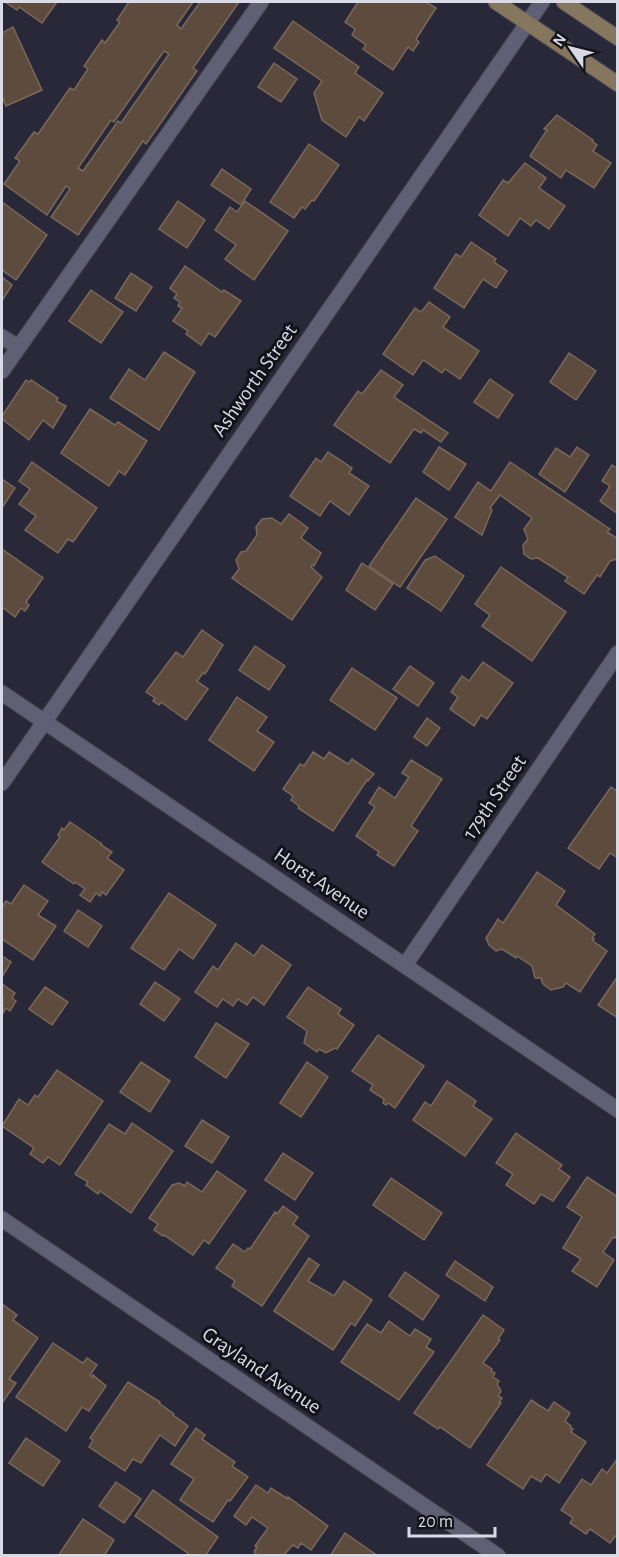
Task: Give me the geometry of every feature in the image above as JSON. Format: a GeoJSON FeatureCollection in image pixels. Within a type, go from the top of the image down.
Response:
{"type":"FeatureCollection","features":[{"type":"Feature","properties":{"kind":"main road"},"geometry":{"type":"LineString","coordinates":[[496,2],[618,84]]}},
{"type":"Feature","properties":{"kind":"main road"},"geometry":{"type":"LineString","coordinates":[[564,2],[618,38]]}},
{"type":"Feature","properties":{"kind":"street"},"geometry":{"type":"LineString","coordinates":[[2,371],[261,2]]}},
{"type":"Feature","properties":{"kind":"street","name":"Ashworth Street"},"geometry":{"type":"LineString","coordinates":[[2,783],[542,2]]}},
{"type":"Feature","properties":{"kind":"street"},"geometry":{"type":"LineString","coordinates":[[2,337],[18,347]]}},
{"type":"Feature","properties":{"kind":"street","name":"179th Street"},"geometry":{"type":"LineString","coordinates":[[405,965],[618,653]]}},
{"type":"Feature","properties":{"kind":"street","name":"Horst Avenue"},"geometry":{"type":"LineString","coordinates":[[2,693],[618,1110]]}},
{"type":"Feature","properties":{"kind":"street","name":"Grayland Avenue"},"geometry":{"type":"LineString","coordinates":[[2,1219],[498,1556]]}},
{"type":"Feature","properties":{"kind":"building"},"geometry":{"type":"Polygon","coordinates":[[[5,2],[57,2],[42,23],[19,7],[17,10],[5,2]]]}},
{"type":"Feature","properties":{"kind":"building"},"geometry":{"type":"Polygon","coordinates":[[[129,2],[193,2],[177,25],[181,29],[200,2],[239,2],[193,68],[197,71],[146,144],[143,141],[78,235],[51,217],[70,189],[66,186],[47,215],[4,184],[20,161],[15,158],[34,132],[38,134],[70,88],[74,90],[88,69],[84,66],[102,40],[105,43],[120,22],[117,20],[129,2]],[[164,51],[114,122],[111,120],[78,168],[83,171],[118,121],[121,123],[169,54],[164,51]]]}},
{"type":"Feature","properties":{"kind":"building"},"geometry":{"type":"Polygon","coordinates":[[[358,2],[426,2],[436,8],[416,39],[419,42],[413,51],[408,47],[393,70],[363,49],[366,45],[352,35],[355,29],[345,22],[358,2]]]}},
{"type":"Feature","properties":{"kind":"building"},"geometry":{"type":"Polygon","coordinates":[[[293,21],[359,67],[355,73],[383,93],[364,121],[359,117],[346,137],[322,120],[314,93],[322,81],[274,48],[293,21]]]}},
{"type":"Feature","properties":{"kind":"building"},"geometry":{"type":"Polygon","coordinates":[[[13,27],[42,90],[6,106],[2,96],[2,33],[13,27]]]}},
{"type":"Feature","properties":{"kind":"building"},"geometry":{"type":"Polygon","coordinates":[[[274,63],[297,79],[281,102],[258,87],[274,63]]]}},
{"type":"Feature","properties":{"kind":"building"},"geometry":{"type":"Polygon","coordinates":[[[557,115],[593,140],[597,145],[593,151],[611,163],[594,188],[566,170],[561,178],[530,156],[547,130],[544,129],[557,115]]]}},
{"type":"Feature","properties":{"kind":"building"},"geometry":{"type":"Polygon","coordinates":[[[309,144],[339,165],[314,201],[312,200],[305,209],[302,207],[294,218],[270,202],[309,144]]]}},
{"type":"Feature","properties":{"kind":"building"},"geometry":{"type":"Polygon","coordinates":[[[525,163],[546,178],[539,188],[565,206],[549,229],[536,220],[531,226],[520,218],[508,236],[479,215],[503,180],[508,183],[525,163]]]}},
{"type":"Feature","properties":{"kind":"building"},"geometry":{"type":"Polygon","coordinates":[[[222,169],[251,189],[241,205],[211,185],[222,169]]]}},
{"type":"Feature","properties":{"kind":"building"},"geometry":{"type":"Polygon","coordinates":[[[178,201],[205,220],[187,248],[159,229],[178,201]]]}},
{"type":"Feature","properties":{"kind":"building"},"geometry":{"type":"Polygon","coordinates":[[[245,201],[288,231],[254,280],[225,259],[236,245],[215,230],[230,207],[237,212],[245,201]]]}},
{"type":"Feature","properties":{"kind":"building"},"geometry":{"type":"Polygon","coordinates":[[[2,202],[47,235],[16,280],[2,270],[2,202]]]}},
{"type":"Feature","properties":{"kind":"building"},"geometry":{"type":"Polygon","coordinates":[[[471,242],[496,259],[494,262],[507,271],[496,288],[483,279],[464,308],[434,288],[456,254],[461,257],[471,242]]]}},
{"type":"Feature","properties":{"kind":"building"},"geometry":{"type":"Polygon","coordinates":[[[185,266],[222,292],[224,290],[241,301],[215,337],[209,333],[201,345],[186,334],[188,331],[173,321],[182,308],[178,306],[180,302],[174,298],[177,294],[170,288],[185,266]]]}},
{"type":"Feature","properties":{"kind":"building"},"geometry":{"type":"Polygon","coordinates":[[[131,273],[152,287],[136,311],[115,298],[131,273]]]}},
{"type":"Feature","properties":{"kind":"building"},"geometry":{"type":"Polygon","coordinates":[[[2,277],[12,285],[2,301],[2,277]]]}},
{"type":"Feature","properties":{"kind":"building"},"geometry":{"type":"Polygon","coordinates":[[[91,290],[123,312],[101,343],[69,321],[91,290]]]}},
{"type":"Feature","properties":{"kind":"building"},"geometry":{"type":"Polygon","coordinates":[[[429,302],[450,317],[443,327],[479,351],[460,379],[445,369],[442,373],[423,360],[413,375],[383,354],[415,308],[421,312],[429,302]]]}},
{"type":"Feature","properties":{"kind":"building"},"geometry":{"type":"Polygon","coordinates":[[[164,352],[195,372],[159,430],[110,398],[129,369],[145,380],[164,352]]]}},
{"type":"Feature","properties":{"kind":"building"},"geometry":{"type":"Polygon","coordinates":[[[569,353],[596,371],[576,400],[550,382],[569,353]]]}},
{"type":"Feature","properties":{"kind":"building"},"geometry":{"type":"Polygon","coordinates":[[[381,370],[403,385],[394,397],[448,433],[441,442],[423,430],[421,433],[414,429],[390,463],[334,425],[358,391],[362,394],[381,370]]]}},
{"type":"Feature","properties":{"kind":"building"},"geometry":{"type":"Polygon","coordinates":[[[490,379],[513,395],[498,418],[474,402],[490,379]]]}},
{"type":"Feature","properties":{"kind":"building"},"geometry":{"type":"Polygon","coordinates":[[[26,380],[29,382],[31,380],[58,398],[56,401],[66,406],[53,428],[43,420],[29,440],[2,419],[26,380]]]}},
{"type":"Feature","properties":{"kind":"building"},"geometry":{"type":"Polygon","coordinates":[[[90,409],[115,425],[118,422],[147,441],[125,475],[119,471],[109,486],[61,453],[90,409]]]}},
{"type":"Feature","properties":{"kind":"building"},"geometry":{"type":"Polygon","coordinates":[[[439,447],[466,464],[449,490],[423,472],[439,447]]]}},
{"type":"Feature","properties":{"kind":"building"},"geometry":{"type":"Polygon","coordinates":[[[577,447],[589,455],[565,492],[539,474],[556,448],[570,457],[577,447]]]}},
{"type":"Feature","properties":{"kind":"building"},"geometry":{"type":"Polygon","coordinates":[[[328,452],[352,468],[349,473],[369,486],[349,515],[330,501],[320,516],[290,496],[316,458],[321,462],[328,452]]]}},
{"type":"Feature","properties":{"kind":"building"},"geometry":{"type":"Polygon","coordinates":[[[32,462],[97,508],[73,542],[68,539],[58,553],[25,530],[36,516],[19,504],[30,489],[19,481],[32,462]]]}},
{"type":"Feature","properties":{"kind":"building"},"geometry":{"type":"Polygon","coordinates":[[[510,462],[610,529],[607,532],[618,539],[618,559],[610,561],[600,577],[597,575],[584,594],[565,581],[568,577],[538,558],[531,559],[524,554],[523,545],[528,539],[524,529],[532,518],[500,495],[490,508],[492,510],[482,535],[455,517],[478,482],[491,491],[510,462]]]}},
{"type":"Feature","properties":{"kind":"building"},"geometry":{"type":"Polygon","coordinates":[[[612,465],[618,469],[618,514],[600,501],[609,488],[609,485],[602,481],[612,465]]]}},
{"type":"Feature","properties":{"kind":"building"},"geometry":{"type":"Polygon","coordinates":[[[2,479],[15,488],[2,508],[2,479]]]}},
{"type":"Feature","properties":{"kind":"building"},"geometry":{"type":"Polygon","coordinates":[[[416,498],[447,519],[400,587],[369,566],[416,498]]]}},
{"type":"Feature","properties":{"kind":"building"},"geometry":{"type":"Polygon","coordinates":[[[289,514],[308,528],[301,538],[321,553],[314,566],[311,567],[322,577],[292,620],[232,578],[239,569],[236,560],[241,552],[246,551],[257,535],[256,527],[262,519],[272,518],[281,524],[289,514]]]}},
{"type":"Feature","properties":{"kind":"building"},"geometry":{"type":"Polygon","coordinates":[[[2,549],[43,578],[26,602],[29,605],[25,611],[21,608],[15,617],[2,607],[2,549]]]}},
{"type":"Feature","properties":{"kind":"building"},"geometry":{"type":"Polygon","coordinates":[[[435,556],[464,576],[441,611],[407,588],[425,560],[435,556]]]}},
{"type":"Feature","properties":{"kind":"building"},"geometry":{"type":"Polygon","coordinates":[[[362,563],[393,584],[375,610],[346,590],[362,563]]]}},
{"type":"Feature","properties":{"kind":"building"},"geometry":{"type":"Polygon","coordinates":[[[501,567],[566,612],[532,661],[482,626],[490,615],[475,604],[501,567]]]}},
{"type":"Feature","properties":{"kind":"building"},"geometry":{"type":"Polygon","coordinates":[[[202,630],[223,645],[205,674],[203,673],[197,681],[208,689],[186,720],[161,702],[159,705],[153,701],[155,698],[146,692],[176,652],[183,657],[202,630]]]}},
{"type":"Feature","properties":{"kind":"building"},"geometry":{"type":"Polygon","coordinates":[[[255,646],[285,666],[269,690],[239,670],[255,646]]]}},
{"type":"Feature","properties":{"kind":"building"},"geometry":{"type":"Polygon","coordinates":[[[483,662],[513,683],[487,719],[481,715],[474,726],[450,709],[458,697],[451,692],[462,676],[469,681],[483,662]]]}},
{"type":"Feature","properties":{"kind":"building"},"geometry":{"type":"Polygon","coordinates":[[[410,666],[434,683],[418,706],[393,689],[410,666]]]}},
{"type":"Feature","properties":{"kind":"building"},"geometry":{"type":"Polygon","coordinates":[[[352,668],[397,698],[375,730],[330,700],[352,668]]]}},
{"type":"Feature","properties":{"kind":"building"},"geometry":{"type":"Polygon","coordinates":[[[237,697],[267,717],[257,731],[274,742],[254,771],[209,740],[237,697]]]}},
{"type":"Feature","properties":{"kind":"building"},"geometry":{"type":"Polygon","coordinates":[[[427,718],[440,728],[427,746],[414,737],[427,718]]]}},
{"type":"Feature","properties":{"kind":"building"},"geometry":{"type":"Polygon","coordinates":[[[313,752],[324,759],[329,752],[348,764],[352,759],[374,774],[367,780],[333,831],[298,808],[299,806],[291,800],[293,796],[283,789],[300,764],[304,766],[313,752]]]}},
{"type":"Feature","properties":{"kind":"building"},"geometry":{"type":"Polygon","coordinates":[[[411,760],[442,779],[411,826],[418,831],[394,866],[377,855],[379,852],[356,836],[375,807],[369,803],[379,787],[395,798],[409,777],[402,773],[411,760]]]}},
{"type":"Feature","properties":{"kind":"building"},"geometry":{"type":"Polygon","coordinates":[[[611,787],[618,793],[618,858],[610,853],[599,869],[568,848],[611,787]]]}},
{"type":"Feature","properties":{"kind":"building"},"geometry":{"type":"Polygon","coordinates":[[[70,822],[112,852],[107,858],[124,870],[106,895],[102,892],[100,896],[96,893],[90,902],[80,895],[85,889],[42,862],[60,837],[58,835],[62,828],[64,830],[70,822]]]}},
{"type":"Feature","properties":{"kind":"building"},"geometry":{"type":"Polygon","coordinates":[[[537,872],[565,891],[556,905],[595,934],[593,941],[607,951],[580,992],[566,983],[563,987],[551,990],[543,984],[541,978],[535,978],[532,966],[502,949],[496,951],[489,945],[486,938],[498,919],[503,923],[537,872]]]}},
{"type":"Feature","properties":{"kind":"building"},"geometry":{"type":"Polygon","coordinates":[[[24,885],[48,901],[38,915],[56,926],[33,960],[2,939],[2,907],[6,901],[11,904],[24,885]]]}},
{"type":"Feature","properties":{"kind":"building"},"geometry":{"type":"Polygon","coordinates":[[[169,893],[216,925],[193,959],[179,949],[164,970],[131,948],[169,893]]]}},
{"type":"Feature","properties":{"kind":"building"},"geometry":{"type":"Polygon","coordinates":[[[78,910],[102,926],[88,947],[64,931],[78,910]]]}},
{"type":"Feature","properties":{"kind":"building"},"geometry":{"type":"Polygon","coordinates":[[[236,943],[254,956],[262,945],[291,965],[264,1005],[253,997],[247,1005],[238,999],[233,1006],[223,999],[217,1007],[195,992],[213,966],[218,970],[236,943]]]}},
{"type":"Feature","properties":{"kind":"building"},"geometry":{"type":"Polygon","coordinates":[[[2,956],[11,962],[2,977],[2,956]]]}},
{"type":"Feature","properties":{"kind":"building"},"geometry":{"type":"Polygon","coordinates":[[[618,976],[618,1018],[598,1005],[618,976]]]}},
{"type":"Feature","properties":{"kind":"building"},"geometry":{"type":"Polygon","coordinates":[[[155,982],[180,999],[164,1021],[140,1004],[155,982]]]}},
{"type":"Feature","properties":{"kind":"building"},"geometry":{"type":"Polygon","coordinates":[[[2,984],[15,993],[12,998],[16,1001],[10,1011],[6,1008],[3,1013],[2,984]]]}},
{"type":"Feature","properties":{"kind":"building"},"geometry":{"type":"Polygon","coordinates":[[[45,987],[68,1002],[52,1025],[29,1009],[45,987]]]}},
{"type":"Feature","properties":{"kind":"building"},"geometry":{"type":"Polygon","coordinates":[[[308,987],[341,1009],[338,1014],[354,1025],[337,1049],[326,1053],[319,1049],[317,1052],[304,1043],[307,1031],[287,1017],[308,987]]]}},
{"type":"Feature","properties":{"kind":"building"},"geometry":{"type":"Polygon","coordinates":[[[216,1023],[249,1044],[226,1078],[195,1057],[216,1023]]]}},
{"type":"Feature","properties":{"kind":"building"},"geometry":{"type":"Polygon","coordinates":[[[378,1035],[424,1066],[395,1108],[388,1103],[386,1105],[383,1103],[384,1099],[370,1090],[373,1085],[352,1071],[378,1035]]]}},
{"type":"Feature","properties":{"kind":"building"},"geometry":{"type":"Polygon","coordinates":[[[141,1062],[170,1081],[150,1112],[120,1092],[141,1062]]]}},
{"type":"Feature","properties":{"kind":"building"},"geometry":{"type":"Polygon","coordinates":[[[307,1062],[328,1077],[301,1117],[280,1103],[307,1062]]]}},
{"type":"Feature","properties":{"kind":"building"},"geometry":{"type":"Polygon","coordinates":[[[57,1070],[103,1101],[60,1165],[48,1157],[43,1163],[30,1154],[34,1148],[2,1126],[19,1099],[28,1105],[35,1095],[38,1097],[57,1070]]]}},
{"type":"Feature","properties":{"kind":"building"},"geometry":{"type":"Polygon","coordinates":[[[447,1081],[476,1101],[473,1106],[492,1119],[465,1156],[413,1120],[425,1102],[431,1106],[447,1081]]]}},
{"type":"Feature","properties":{"kind":"building"},"geometry":{"type":"Polygon","coordinates":[[[202,1120],[229,1137],[212,1163],[185,1146],[202,1120]]]}},
{"type":"Feature","properties":{"kind":"building"},"geometry":{"type":"Polygon","coordinates":[[[132,1123],[173,1151],[131,1213],[100,1191],[98,1194],[86,1185],[88,1182],[75,1174],[109,1124],[125,1134],[132,1123]]]}},
{"type":"Feature","properties":{"kind":"building"},"geometry":{"type":"Polygon","coordinates":[[[516,1133],[562,1165],[559,1169],[570,1177],[553,1201],[541,1194],[534,1204],[506,1185],[513,1174],[496,1163],[516,1133]]]}},
{"type":"Feature","properties":{"kind":"building"},"geometry":{"type":"Polygon","coordinates":[[[283,1153],[313,1173],[295,1200],[265,1180],[283,1153]]]}},
{"type":"Feature","properties":{"kind":"building"},"geometry":{"type":"Polygon","coordinates":[[[217,1171],[246,1191],[209,1244],[204,1240],[193,1255],[154,1230],[158,1224],[149,1218],[172,1185],[179,1183],[185,1186],[187,1182],[202,1192],[217,1171]]]}},
{"type":"Feature","properties":{"kind":"building"},"geometry":{"type":"Polygon","coordinates":[[[587,1177],[618,1197],[618,1233],[603,1252],[614,1260],[597,1287],[572,1271],[581,1259],[563,1248],[582,1217],[567,1207],[587,1177]]]}},
{"type":"Feature","properties":{"kind":"building"},"geometry":{"type":"Polygon","coordinates":[[[391,1178],[442,1213],[424,1240],[373,1205],[391,1178]]]}},
{"type":"Feature","properties":{"kind":"building"},"geometry":{"type":"Polygon","coordinates":[[[283,1206],[298,1217],[293,1224],[309,1236],[262,1306],[232,1286],[235,1281],[216,1268],[233,1244],[245,1252],[248,1248],[250,1249],[275,1212],[277,1214],[283,1206]]]}},
{"type":"Feature","properties":{"kind":"building"},"geometry":{"type":"Polygon","coordinates":[[[309,1258],[319,1265],[308,1281],[334,1296],[344,1281],[372,1300],[355,1326],[351,1323],[333,1350],[274,1311],[309,1258]]]}},
{"type":"Feature","properties":{"kind":"building"},"geometry":{"type":"Polygon","coordinates":[[[455,1261],[493,1287],[485,1301],[446,1275],[455,1261]]]}},
{"type":"Feature","properties":{"kind":"building"},"geometry":{"type":"Polygon","coordinates":[[[405,1272],[439,1296],[423,1320],[389,1296],[405,1272]]]}},
{"type":"Feature","properties":{"kind":"building"},"geometry":{"type":"Polygon","coordinates":[[[2,1304],[17,1315],[13,1320],[38,1338],[9,1379],[16,1383],[2,1403],[2,1304]]]}},
{"type":"Feature","properties":{"kind":"building"},"geometry":{"type":"Polygon","coordinates":[[[483,1315],[504,1330],[498,1339],[500,1340],[483,1363],[495,1373],[493,1377],[499,1381],[497,1384],[501,1391],[498,1396],[502,1398],[499,1402],[501,1403],[470,1448],[440,1427],[438,1429],[414,1413],[483,1315]]]}},
{"type":"Feature","properties":{"kind":"building"},"geometry":{"type":"Polygon","coordinates":[[[389,1321],[410,1336],[415,1329],[431,1339],[426,1347],[434,1352],[399,1400],[341,1362],[367,1324],[381,1333],[389,1321]]]}},
{"type":"Feature","properties":{"kind":"building"},"geometry":{"type":"Polygon","coordinates":[[[53,1343],[83,1363],[87,1358],[97,1365],[90,1375],[106,1386],[89,1411],[82,1407],[66,1431],[16,1397],[53,1343]]]}},
{"type":"Feature","properties":{"kind":"building"},"geometry":{"type":"Polygon","coordinates":[[[128,1382],[160,1402],[188,1426],[175,1446],[160,1435],[141,1463],[133,1459],[125,1471],[89,1447],[93,1440],[90,1438],[128,1382]]]}},
{"type":"Feature","properties":{"kind":"building"},"geometry":{"type":"Polygon","coordinates":[[[531,1400],[548,1411],[554,1402],[570,1413],[565,1421],[573,1429],[571,1432],[586,1442],[559,1483],[546,1474],[541,1482],[531,1476],[523,1489],[487,1465],[531,1400]]]}},
{"type":"Feature","properties":{"kind":"building"},"geometry":{"type":"Polygon","coordinates":[[[196,1428],[205,1435],[202,1439],[235,1462],[232,1466],[248,1477],[213,1522],[180,1500],[194,1479],[171,1464],[196,1428]]]}},
{"type":"Feature","properties":{"kind":"building"},"geometry":{"type":"Polygon","coordinates":[[[26,1438],[60,1461],[43,1486],[9,1463],[26,1438]]]}},
{"type":"Feature","properties":{"kind":"building"},"geometry":{"type":"Polygon","coordinates":[[[618,1458],[618,1533],[610,1543],[590,1529],[586,1534],[570,1523],[573,1518],[561,1510],[582,1479],[591,1485],[602,1469],[607,1473],[618,1458]]]}},
{"type":"Feature","properties":{"kind":"building"},"geometry":{"type":"Polygon","coordinates":[[[116,1482],[141,1499],[124,1523],[99,1506],[116,1482]]]}},
{"type":"Feature","properties":{"kind":"building"},"geometry":{"type":"Polygon","coordinates":[[[256,1485],[268,1493],[271,1488],[288,1499],[288,1497],[328,1526],[311,1550],[301,1543],[298,1548],[293,1545],[283,1556],[258,1556],[254,1552],[257,1547],[255,1546],[268,1528],[252,1517],[246,1525],[234,1516],[256,1485]]]}},
{"type":"Feature","properties":{"kind":"building"},"geometry":{"type":"Polygon","coordinates":[[[153,1490],[218,1537],[205,1556],[192,1556],[135,1516],[153,1490]]]}},
{"type":"Feature","properties":{"kind":"building"},"geometry":{"type":"Polygon","coordinates":[[[83,1519],[114,1540],[104,1556],[58,1556],[83,1519]]]}},
{"type":"Feature","properties":{"kind":"building"},"geometry":{"type":"Polygon","coordinates":[[[345,1533],[378,1556],[330,1556],[345,1533]]]}}]}
